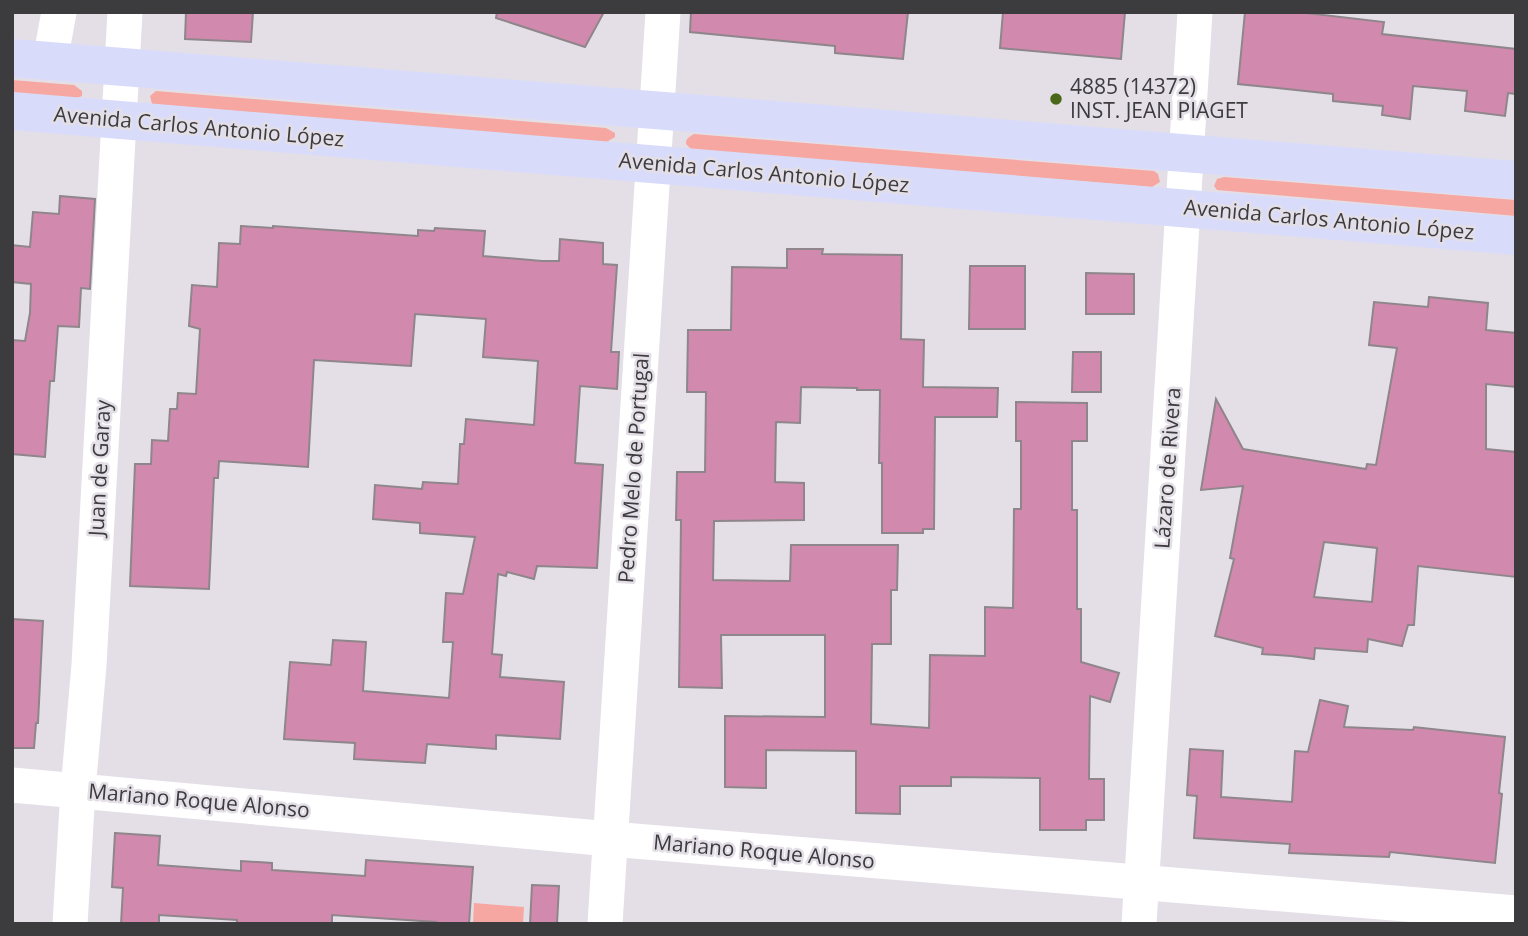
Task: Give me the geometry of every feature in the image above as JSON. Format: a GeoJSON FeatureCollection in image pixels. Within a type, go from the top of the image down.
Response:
{"type":"FeatureCollection","features":[{"type":"Feature","properties":{"kind":"main road"},"geometry":{"type":"LineString","coordinates":[[12,58],[1516,180]]}},
{"type":"Feature","properties":{"kind":"main road","name":"Avenida Carlos Antonio López"},"geometry":{"type":"LineString","coordinates":[[12,111],[1516,236]]}},
{"type":"Feature","properties":{"kind":"street"},"geometry":{"type":"LineString","coordinates":[[50,61],[59,12]]}},
{"type":"Feature","properties":{"kind":"street","name":"Juan de Garay"},"geometry":{"type":"LineString","coordinates":[[70,924],[89,665],[125,12]]}},
{"type":"Feature","properties":{"kind":"street","name":"Pedro Melo de Portugal"},"geometry":{"type":"LineString","coordinates":[[605,924],[663,12]]}},
{"type":"Feature","properties":{"kind":"street","name":"Lázaro de Rivera"},"geometry":{"type":"LineString","coordinates":[[1139,924],[1195,12]]}},
{"type":"Feature","properties":{"kind":"street","name":"Mariano Roque Alonso"},"geometry":{"type":"LineString","coordinates":[[12,785],[610,839],[1516,913]]}},
{"type":"Feature","properties":{"kind":"shaded area"},"geometry":{"type":"Polygon","coordinates":[[[12,80],[74,85],[82,91],[82,96],[72,100],[12,95],[12,80]]]}},
{"type":"Feature","properties":{"kind":"shaded area"},"geometry":{"type":"Polygon","coordinates":[[[156,91],[606,128],[615,133],[615,137],[605,143],[152,104],[150,96],[156,91]]]}},
{"type":"Feature","properties":{"kind":"shaded area"},"geometry":{"type":"Polygon","coordinates":[[[694,134],[1154,171],[1160,182],[1152,187],[692,150],[686,142],[694,134]]]}},
{"type":"Feature","properties":{"kind":"shaded area"},"geometry":{"type":"Polygon","coordinates":[[[1224,177],[1516,200],[1516,216],[1217,190],[1214,186],[1217,179],[1224,177]]]}},
{"type":"Feature","properties":{"kind":"shaded area"},"geometry":{"type":"Polygon","coordinates":[[[474,903],[524,907],[523,924],[473,924],[474,903]]]}},
{"type":"Feature","properties":{"kind":"building"},"geometry":{"type":"Polygon","coordinates":[[[186,12],[253,12],[251,42],[185,39],[186,12]]]}},
{"type":"Feature","properties":{"kind":"building"},"geometry":{"type":"Polygon","coordinates":[[[497,12],[604,12],[585,47],[496,18],[497,12]]]}},
{"type":"Feature","properties":{"kind":"building"},"geometry":{"type":"Polygon","coordinates":[[[691,12],[908,12],[903,59],[835,53],[835,46],[690,32],[691,12]]]}},
{"type":"Feature","properties":{"kind":"building"},"geometry":{"type":"Polygon","coordinates":[[[1003,12],[1125,12],[1121,59],[1000,48],[1003,12]]]}},
{"type":"Feature","properties":{"kind":"building"},"geometry":{"type":"Polygon","coordinates":[[[1245,12],[1298,12],[1384,22],[1382,34],[1516,49],[1516,94],[1508,93],[1505,116],[1465,111],[1467,91],[1413,86],[1410,119],[1382,115],[1383,106],[1333,101],[1333,94],[1238,84],[1245,12]]]}},
{"type":"Feature","properties":{"kind":"building"},"geometry":{"type":"Polygon","coordinates":[[[60,196],[95,199],[90,289],[81,288],[79,327],[58,326],[54,381],[50,381],[45,457],[12,454],[12,340],[25,341],[31,284],[12,282],[12,245],[30,247],[33,212],[59,214],[60,196]]]}},
{"type":"Feature","properties":{"kind":"building"},"geometry":{"type":"Polygon","coordinates":[[[241,226],[418,236],[418,230],[434,231],[435,228],[485,231],[483,256],[542,261],[559,261],[560,239],[603,243],[603,264],[617,265],[611,352],[619,352],[617,389],[580,386],[575,463],[603,465],[597,568],[537,566],[534,579],[507,572],[506,576],[498,574],[492,654],[502,655],[500,677],[564,682],[560,739],[496,735],[496,749],[427,744],[425,763],[354,759],[355,743],[284,739],[290,662],[331,665],[333,640],[366,642],[363,691],[449,698],[453,642],[443,642],[446,593],[463,594],[475,537],[420,533],[420,523],[373,519],[375,485],[422,489],[423,482],[458,484],[460,444],[464,444],[466,419],[534,425],[538,361],[483,357],[486,319],[415,314],[411,366],[314,360],[308,467],[219,461],[218,478],[214,478],[209,589],[130,586],[135,464],[151,464],[152,440],[168,441],[170,409],[177,409],[178,393],[196,394],[200,329],[189,326],[192,285],[217,287],[219,243],[240,244],[241,226]]]}},
{"type":"Feature","properties":{"kind":"building"},"geometry":{"type":"Polygon","coordinates":[[[787,249],[823,249],[822,254],[902,255],[901,339],[924,340],[923,387],[998,388],[997,417],[935,417],[934,529],[923,529],[923,533],[882,533],[880,390],[801,387],[800,423],[776,422],[775,482],[804,483],[804,520],[714,521],[713,580],[790,581],[791,545],[898,545],[897,590],[891,590],[891,644],[872,644],[871,724],[929,728],[930,655],[985,656],[985,607],[1013,608],[1014,509],[1021,509],[1021,441],[1016,441],[1016,402],[1087,403],[1087,441],[1072,441],[1072,510],[1077,510],[1077,609],[1081,609],[1081,662],[1119,673],[1110,702],[1090,696],[1089,779],[1104,779],[1104,820],[1086,820],[1086,830],[1040,830],[1040,778],[951,777],[951,786],[900,786],[900,814],[856,813],[856,751],[766,750],[766,788],[725,787],[725,716],[825,717],[825,635],[721,635],[722,688],[679,687],[681,520],[676,520],[677,472],[705,472],[706,392],[687,392],[688,330],[731,330],[732,267],[787,268],[787,249]]]}},
{"type":"Feature","properties":{"kind":"building"},"geometry":{"type":"Polygon","coordinates":[[[970,266],[1025,266],[1025,329],[969,329],[970,266]]]}},
{"type":"Feature","properties":{"kind":"building"},"geometry":{"type":"Polygon","coordinates":[[[1086,273],[1134,274],[1134,314],[1086,314],[1086,273]]]}},
{"type":"Feature","properties":{"kind":"building"},"geometry":{"type":"Polygon","coordinates":[[[1429,297],[1488,303],[1486,330],[1516,333],[1516,387],[1486,384],[1486,449],[1516,452],[1516,577],[1418,566],[1414,625],[1408,625],[1402,646],[1368,639],[1367,652],[1315,648],[1314,659],[1262,654],[1263,648],[1215,636],[1234,559],[1230,558],[1243,486],[1201,490],[1216,399],[1243,449],[1366,469],[1367,464],[1376,465],[1397,348],[1369,345],[1374,302],[1428,307],[1429,297]],[[1324,542],[1314,597],[1372,602],[1377,548],[1324,542]]]}},
{"type":"Feature","properties":{"kind":"building"},"geometry":{"type":"Polygon","coordinates":[[[1073,352],[1101,352],[1101,392],[1072,392],[1073,352]]]}},
{"type":"Feature","properties":{"kind":"building"},"geometry":{"type":"Polygon","coordinates":[[[12,619],[43,621],[38,723],[34,748],[12,748],[12,619]]]}},
{"type":"Feature","properties":{"kind":"building"},"geometry":{"type":"Polygon","coordinates":[[[1320,700],[1348,706],[1344,727],[1413,730],[1414,727],[1505,737],[1495,863],[1390,852],[1389,857],[1289,853],[1290,844],[1194,838],[1197,796],[1187,795],[1190,749],[1223,751],[1221,797],[1292,802],[1295,751],[1308,752],[1320,700]]]}},
{"type":"Feature","properties":{"kind":"building"},"geometry":{"type":"Polygon","coordinates":[[[115,833],[160,836],[158,865],[241,871],[241,861],[272,863],[272,870],[365,876],[366,860],[473,867],[469,924],[436,924],[332,915],[332,924],[237,924],[237,920],[159,915],[159,924],[121,924],[123,888],[112,887],[115,833]]]}},
{"type":"Feature","properties":{"kind":"building"},"geometry":{"type":"Polygon","coordinates":[[[532,885],[559,886],[557,924],[530,924],[532,885]]]}},
{"type":"Feature","properties":{"kind":"place","name":"4885 (14372) INST. JEAN PIAGET"},"geometry":{"type":"Point","coordinates":[1056,99]}}]}
